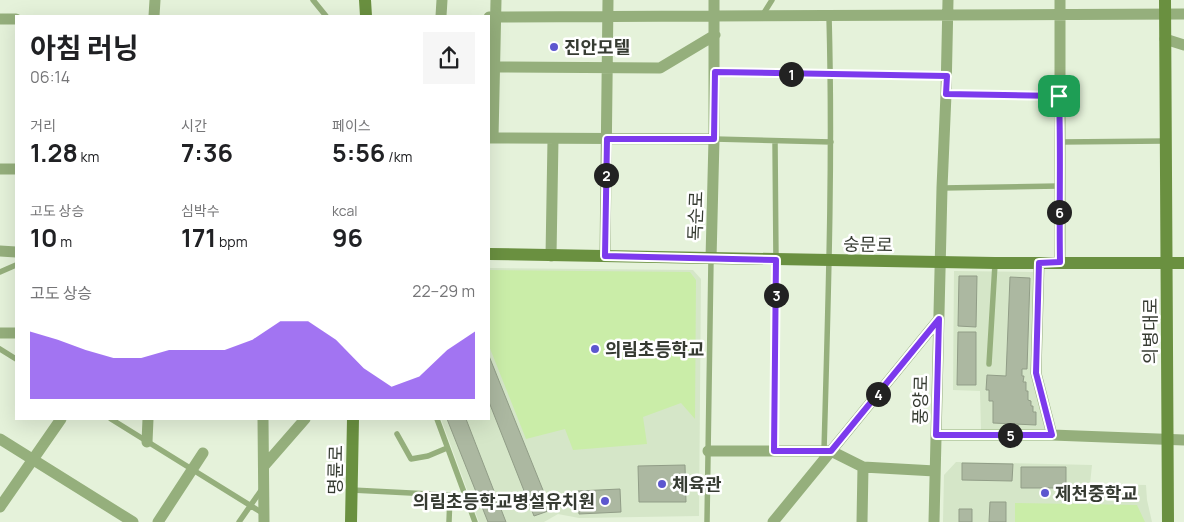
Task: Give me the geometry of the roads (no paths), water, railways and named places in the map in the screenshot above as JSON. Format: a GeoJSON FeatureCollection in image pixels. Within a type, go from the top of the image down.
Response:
{"type":"FeatureCollection","features":[{"type":"Feature","properties":{"kind":"street"},"geometry":{"type":"LineString","coordinates":[[154,15],[155,0]]}},
{"type":"Feature","properties":{"kind":"street"},"geometry":{"type":"LineString","coordinates":[[365,0],[366,15]]}},
{"type":"Feature","properties":{"kind":"street"},"geometry":{"type":"LineString","coordinates":[[441,15],[442,0]]}},
{"type":"Feature","properties":{"kind":"street"},"geometry":{"type":"LineString","coordinates":[[496,0],[492,17],[495,67],[491,138],[714,139]]}},
{"type":"Feature","properties":{"kind":"street"},"geometry":{"type":"LineString","coordinates":[[605,256],[608,0]]}},
{"type":"Feature","properties":{"kind":"street","name":"독순로"},"geometry":{"type":"LineString","coordinates":[[711,259],[715,72],[714,0]]}},
{"type":"Feature","properties":{"kind":"street","name":"풍양로"},"geometry":{"type":"LineString","coordinates":[[934,522],[948,0]]}},
{"type":"Feature","properties":{"kind":"street"},"geometry":{"type":"LineString","coordinates":[[1060,0],[1060,262]]}},
{"type":"Feature","properties":{"kind":"street","name":"의병대로"},"geometry":{"type":"LineString","coordinates":[[1164,0],[1168,522]]}},
{"type":"Feature","properties":{"kind":"street"},"geometry":{"type":"LineString","coordinates":[[492,17],[1184,14]]}},
{"type":"Feature","properties":{"kind":"street"},"geometry":{"type":"LineString","coordinates":[[0,19],[15,19]]}},
{"type":"Feature","properties":{"kind":"street"},"geometry":{"type":"LineString","coordinates":[[495,67],[660,68],[715,35]]}},
{"type":"Feature","properties":{"kind":"street"},"geometry":{"type":"LineString","coordinates":[[1165,39],[1184,45]]}},
{"type":"Feature","properties":{"kind":"street"},"geometry":{"type":"LineString","coordinates":[[551,256],[553,139]]}},
{"type":"Feature","properties":{"kind":"street"},"geometry":{"type":"LineString","coordinates":[[0,169],[15,169]]}},
{"type":"Feature","properties":{"kind":"street"},"geometry":{"type":"LineString","coordinates":[[0,251],[15,252]]}},
{"type":"Feature","properties":{"kind":"street","name":"숭문로"},"geometry":{"type":"LineString","coordinates":[[490,254],[829,261],[1184,263]]}},
{"type":"Feature","properties":{"kind":"street"},"geometry":{"type":"LineString","coordinates":[[1039,263],[1036,373],[1052,435]]}},
{"type":"Feature","properties":{"kind":"street"},"geometry":{"type":"LineString","coordinates":[[773,522],[828,451],[939,319]]}},
{"type":"Feature","properties":{"kind":"street"},"geometry":{"type":"LineString","coordinates":[[0,333],[15,333]]}},
{"type":"Feature","properties":{"kind":"street"},"geometry":{"type":"LineString","coordinates":[[0,507],[5,493],[33,459],[60,420]]}},
{"type":"Feature","properties":{"kind":"street"},"geometry":{"type":"LineString","coordinates":[[148,420],[148,442]]}},
{"type":"Feature","properties":{"kind":"street"},"geometry":{"type":"LineString","coordinates":[[263,420],[264,518]]}},
{"type":"Feature","properties":{"kind":"street"},"geometry":{"type":"LineString","coordinates":[[264,466],[304,420]]}},
{"type":"Feature","properties":{"kind":"street","name":"명륜로"},"geometry":{"type":"LineString","coordinates":[[351,522],[353,420]]}},
{"type":"Feature","properties":{"kind":"street"},"geometry":{"type":"LineString","coordinates":[[936,435],[1052,435],[1184,440]]}},
{"type":"Feature","properties":{"kind":"street"},"geometry":{"type":"LineString","coordinates":[[0,439],[133,522]]}},
{"type":"Feature","properties":{"kind":"street"},"geometry":{"type":"LineString","coordinates":[[708,451],[828,451],[863,467],[935,471]]}},
{"type":"Feature","properties":{"kind":"street"},"geometry":{"type":"LineString","coordinates":[[158,522],[203,453]]}},
{"type":"Feature","properties":{"kind":"street"},"geometry":{"type":"LineString","coordinates":[[862,522],[863,467]]}},
{"type":"Feature","properties":{"kind":"lane"},"geometry":{"type":"LineString","coordinates":[[313,0],[325,15]]}},
{"type":"Feature","properties":{"kind":"lane"},"geometry":{"type":"LineString","coordinates":[[762,16],[772,0]]}},
{"type":"Feature","properties":{"kind":"lane"},"geometry":{"type":"LineString","coordinates":[[828,451],[831,74],[829,16]]}},
{"type":"Feature","properties":{"kind":"lane"},"geometry":{"type":"LineString","coordinates":[[715,72],[947,76]]}},
{"type":"Feature","properties":{"kind":"lane"},"geometry":{"type":"LineString","coordinates":[[946,94],[1059,96]]}},
{"type":"Feature","properties":{"kind":"lane"},"geometry":{"type":"LineString","coordinates":[[714,139],[830,142]]}},
{"type":"Feature","properties":{"kind":"lane"},"geometry":{"type":"LineString","coordinates":[[774,451],[775,141]]}},
{"type":"Feature","properties":{"kind":"lane"},"geometry":{"type":"LineString","coordinates":[[1060,142],[1166,141]]}},
{"type":"Feature","properties":{"kind":"lane"},"geometry":{"type":"LineString","coordinates":[[942,188],[1059,186]]}},
{"type":"Feature","properties":{"kind":"lane","name":"독순로"},"geometry":{"type":"LineString","coordinates":[[706,522],[711,259]]}},
{"type":"Feature","properties":{"kind":"lane"},"geometry":{"type":"LineString","coordinates":[[989,364],[995,263]]}},
{"type":"Feature","properties":{"kind":"lane"},"geometry":{"type":"LineString","coordinates":[[0,272],[15,265]]}},
{"type":"Feature","properties":{"kind":"lane"},"geometry":{"type":"LineString","coordinates":[[0,349],[15,359]]}},
{"type":"Feature","properties":{"kind":"lane"},"geometry":{"type":"LineString","coordinates":[[113,420],[250,506],[264,518]]}},
{"type":"Feature","properties":{"kind":"lane"},"geometry":{"type":"LineString","coordinates":[[437,420],[475,522]]}},
{"type":"Feature","properties":{"kind":"lane"},"geometry":{"type":"LineString","coordinates":[[398,434],[411,459],[428,456],[447,448]]}},
{"type":"Feature","properties":{"kind":"lane"},"geometry":{"type":"LineString","coordinates":[[238,522],[264,487]]}},
{"type":"Feature","properties":{"kind":"lane"},"geometry":{"type":"LineString","coordinates":[[352,490],[450,495],[449,522]]}},
{"type":"Feature","properties":{"kind":"place","name":"진안모텔"},"geometry":{"type":"Point","coordinates":[554,47]}},
{"type":"Feature","properties":{"kind":"place","name":"의림초등학교"},"geometry":{"type":"Point","coordinates":[595,349]}},
{"type":"Feature","properties":{"kind":"place","name":"체육관"},"geometry":{"type":"Point","coordinates":[662,484]}},
{"type":"Feature","properties":{"kind":"place","name":"제천중학교"},"geometry":{"type":"Point","coordinates":[1045,493]}},
{"type":"Feature","properties":{"kind":"place","name":"의림초등학교병설유치원"},"geometry":{"type":"Point","coordinates":[605,501]}}]}
